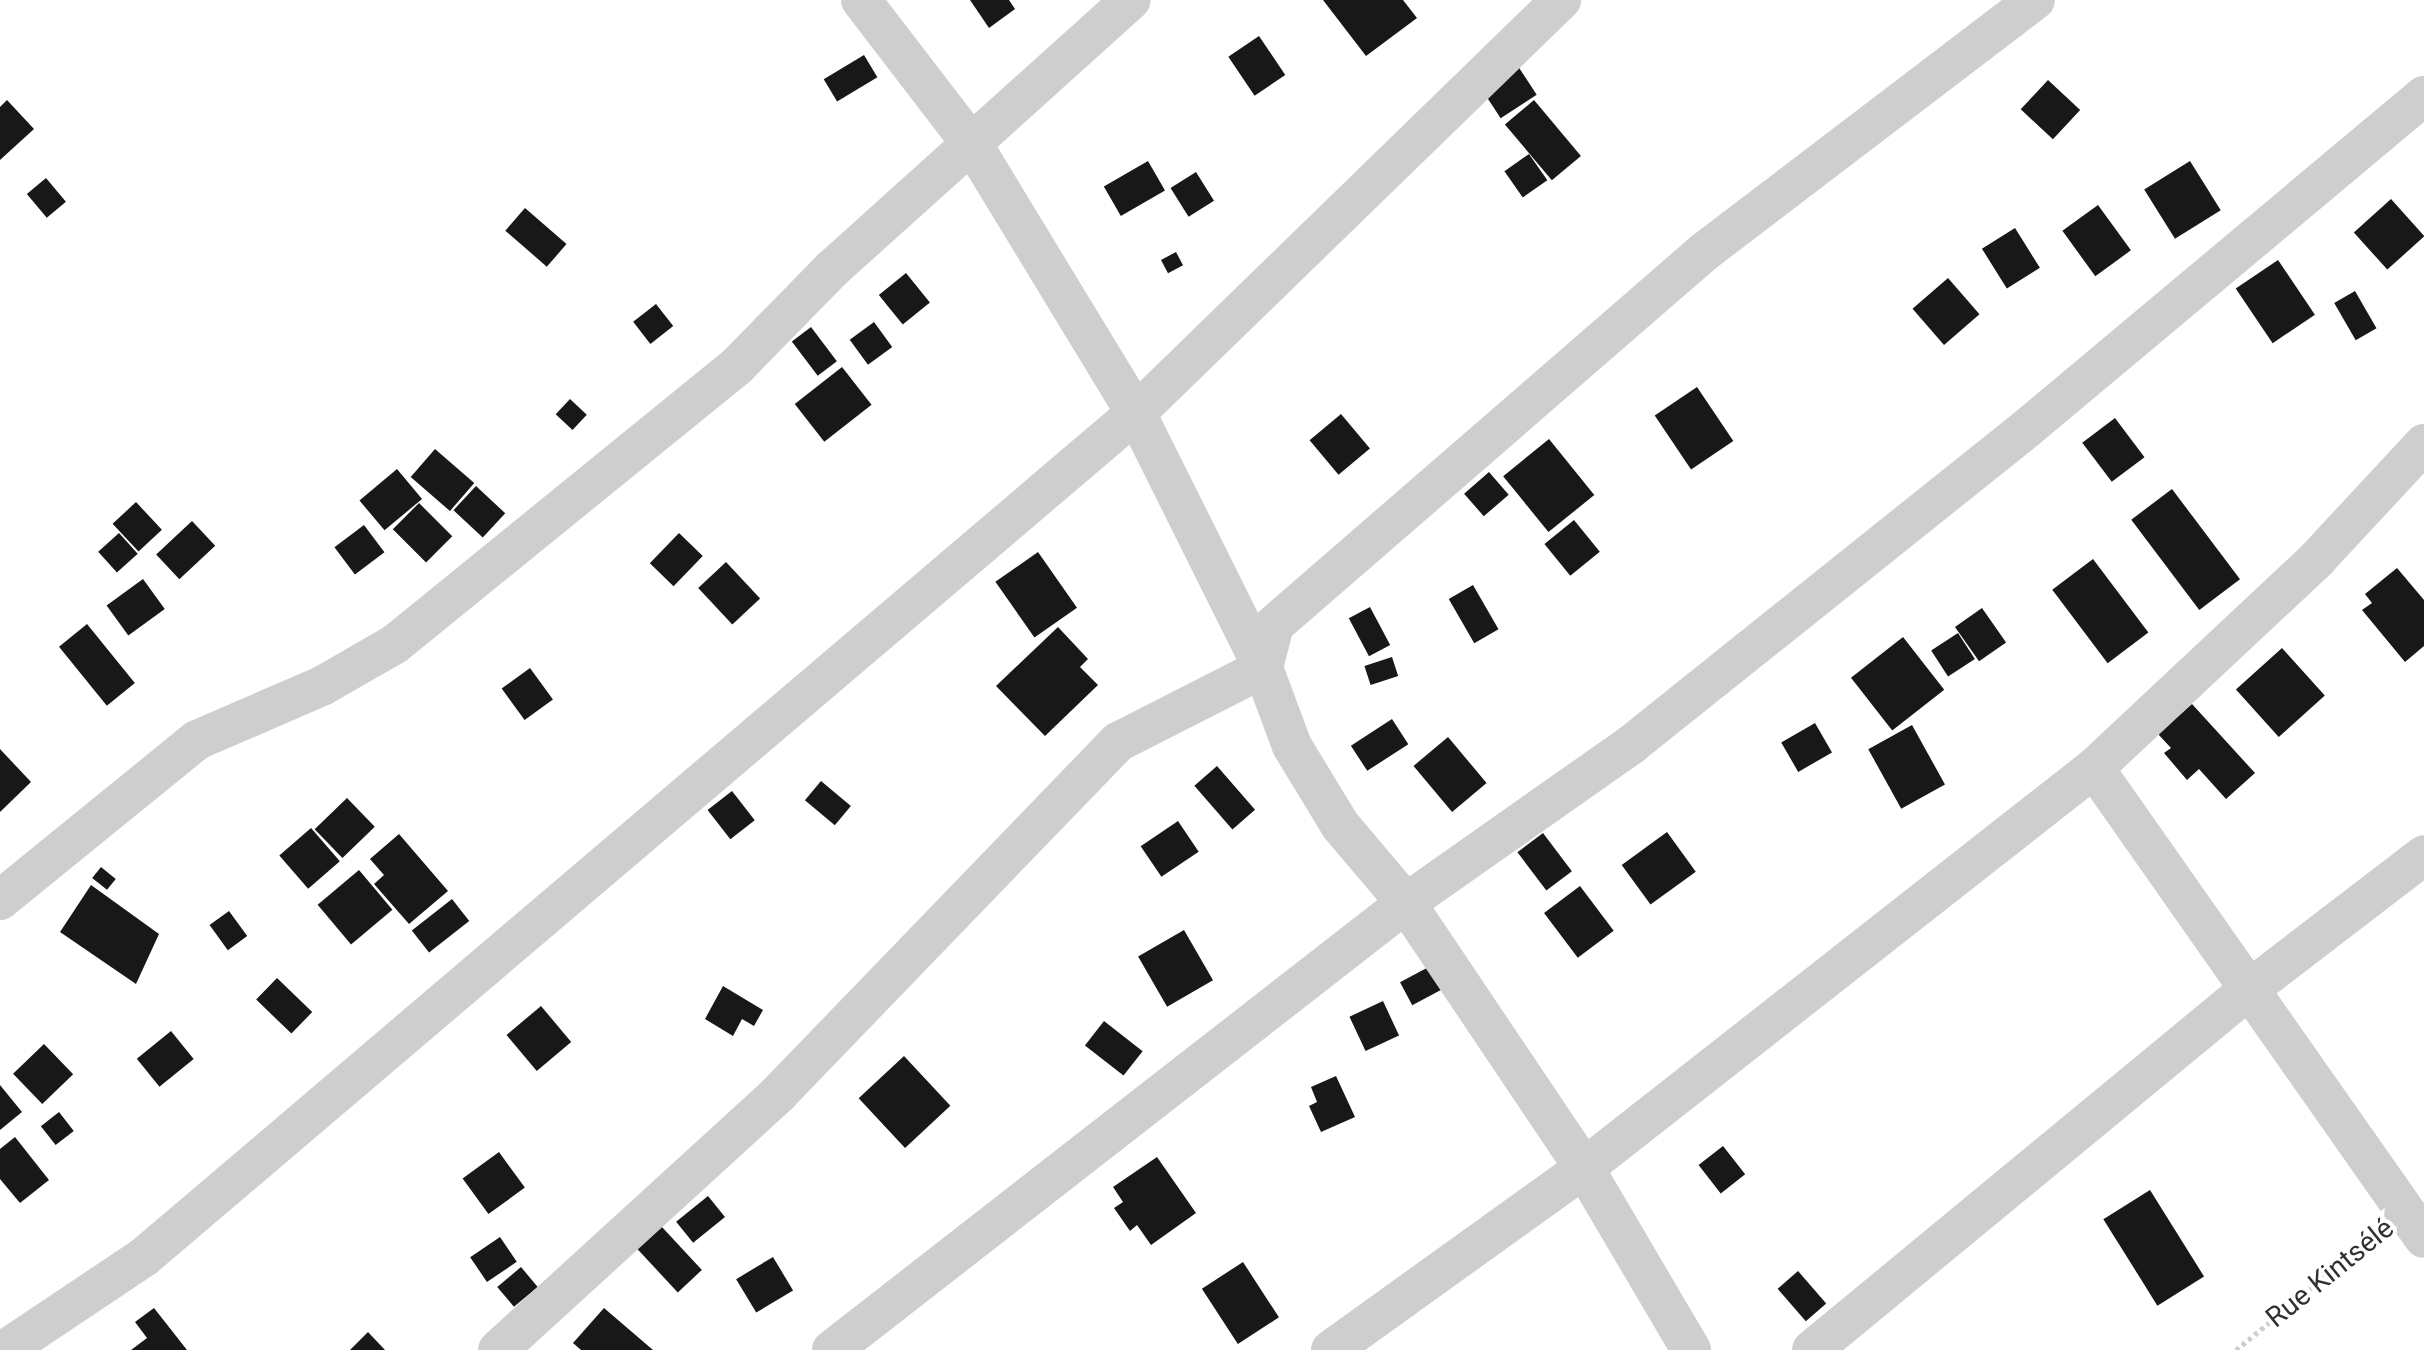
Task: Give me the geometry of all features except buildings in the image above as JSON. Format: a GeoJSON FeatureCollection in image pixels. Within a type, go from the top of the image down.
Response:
{"type":"FeatureCollection","features":[{"type":"Feature","properties":{"kind":"street"},"geometry":{"type":"LineString","coordinates":[[861,0],[974,147],[1136,413],[1263,668],[1292,746],[1340,825],[1406,903],[1584,1168],[1691,1350]]}},
{"type":"Feature","properties":{"kind":"street"},"geometry":{"type":"LineString","coordinates":[[0,900],[197,740],[322,686],[395,644],[737,366],[832,269],[974,147],[1131,0]]}},
{"type":"Feature","properties":{"kind":"street"},"geometry":{"type":"LineString","coordinates":[[5,1350],[144,1257],[1136,413],[1561,0]]}},
{"type":"Feature","properties":{"kind":"street"},"geometry":{"type":"LineString","coordinates":[[498,1350],[779,1093],[1118,742],[1263,668],[1274,625],[1704,252],[2035,0]]}},
{"type":"Feature","properties":{"kind":"street"},"geometry":{"type":"LineString","coordinates":[[846,1346],[1406,903],[1644,734],[2026,429],[2424,96]]}},
{"type":"Feature","properties":{"kind":"street"},"geometry":{"type":"LineString","coordinates":[[1331,1350],[1584,1168],[2094,768],[2317,559],[2424,444]]}},
{"type":"Feature","properties":{"kind":"street"},"geometry":{"type":"LineString","coordinates":[[2094,768],[2247,991],[2417,1215]]}},
{"type":"Feature","properties":{"kind":"street"},"geometry":{"type":"LineString","coordinates":[[1812,1350],[2247,991],[2424,855]]}},
{"type":"Feature","properties":{"kind":"path","name":"Rue Kintsélé"},"geometry":{"type":"LineString","coordinates":[[2236,1350],[2417,1215]]}}]}
